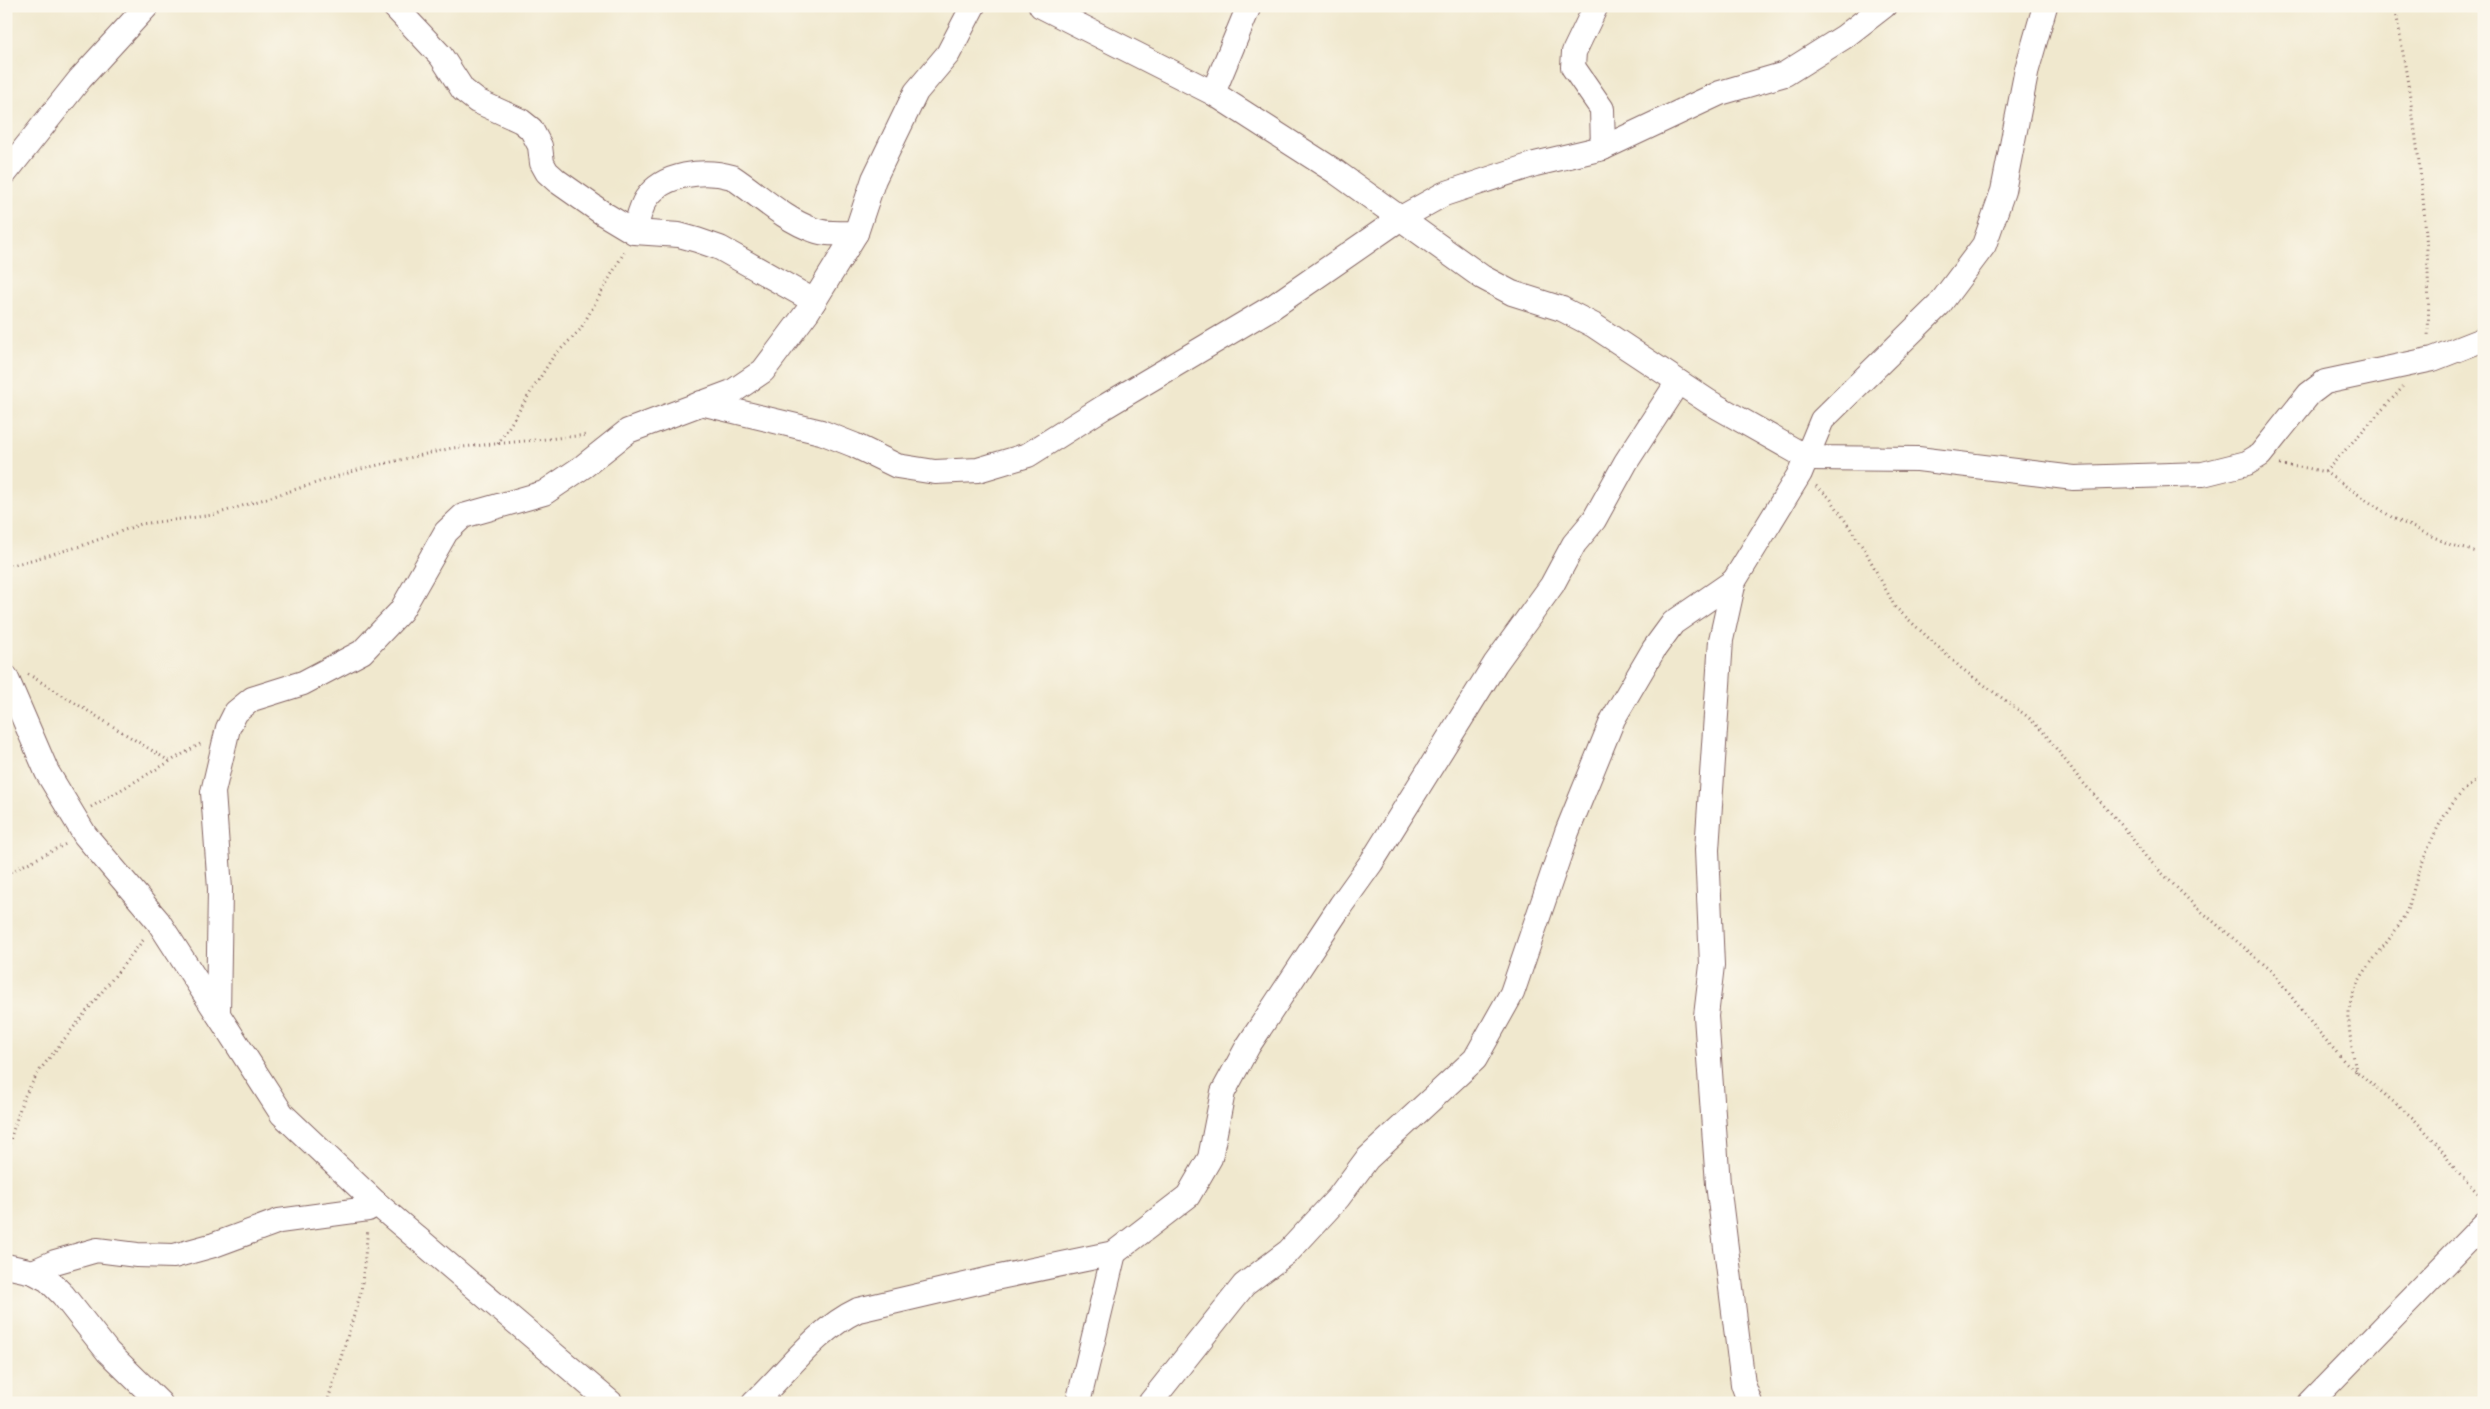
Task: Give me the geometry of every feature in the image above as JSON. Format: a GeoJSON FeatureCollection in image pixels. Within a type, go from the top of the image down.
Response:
{"type":"FeatureCollection","features":[{"type":"Feature","properties":{"kind":"street"},"geometry":{"type":"LineString","coordinates":[[6,172],[80,79],[147,6]]}},
{"type":"Feature","properties":{"kind":"street"},"geometry":{"type":"LineString","coordinates":[[394,6],[440,56],[463,90],[477,101],[532,129],[540,146],[542,163],[547,172],[604,214],[634,232],[679,235],[720,248],[814,301]]}},
{"type":"Feature","properties":{"kind":"street"},"geometry":{"type":"LineString","coordinates":[[218,1014],[220,889],[213,792],[228,728],[236,712],[252,699],[303,683],[362,652],[401,611],[446,532],[463,516],[544,493],[584,466],[628,430],[732,392],[763,371],[814,301],[856,233],[874,179],[916,92],[948,54],[973,6]]}},
{"type":"Feature","properties":{"kind":"street"},"geometry":{"type":"LineString","coordinates":[[1041,6],[1213,92],[1336,172],[1482,277],[1512,293],[1562,309],[1578,317],[1804,465],[1918,459],[2074,478],[2203,474],[2247,463],[2260,455],[2309,394],[2326,382],[2428,360],[2484,339]]}},
{"type":"Feature","properties":{"kind":"street"},"geometry":{"type":"LineString","coordinates":[[1213,92],[1249,6]]}},
{"type":"Feature","properties":{"kind":"street"},"geometry":{"type":"LineString","coordinates":[[1596,6],[1574,52],[1573,67],[1602,109],[1603,148]]}},
{"type":"Feature","properties":{"kind":"street"},"geometry":{"type":"LineString","coordinates":[[701,403],[821,432],[854,445],[897,466],[935,472],[978,470],[1028,455],[1104,407],[1274,306],[1401,218],[1444,194],[1535,164],[1603,148],[1720,94],[1785,74],[1844,37],[1884,6]]}},
{"type":"Feature","properties":{"kind":"street"},"geometry":{"type":"LineString","coordinates":[[1750,1403],[1743,1384],[1718,1184],[1706,1016],[1712,965],[1708,850],[1721,640],[1734,582],[1804,465],[1822,420],[1939,306],[1984,245],[2003,192],[2027,69],[2045,6]]}},
{"type":"Feature","properties":{"kind":"street"},"geometry":{"type":"LineString","coordinates":[[634,232],[646,199],[658,186],[688,175],[721,173],[732,177],[796,222],[815,231],[836,234],[856,233]]}},
{"type":"Feature","properties":{"kind":"street"},"geometry":{"type":"LineString","coordinates":[[754,1403],[826,1328],[858,1310],[1114,1253],[1188,1196],[1210,1158],[1223,1092],[1248,1046],[1376,855],[1494,664],[1552,585],[1574,544],[1594,520],[1626,462],[1678,382]]}},
{"type":"Feature","properties":{"kind":"street"},"geometry":{"type":"LineString","coordinates":[[1150,1403],[1244,1285],[1289,1251],[1338,1198],[1367,1159],[1474,1059],[1512,993],[1567,832],[1613,719],[1654,649],[1673,623],[1734,582]]}},
{"type":"Feature","properties":{"kind":"street"},"geometry":{"type":"LineString","coordinates":[[15,674],[47,772],[80,825],[158,921],[282,1114],[372,1206],[611,1403]]}},
{"type":"Feature","properties":{"kind":"street"},"geometry":{"type":"LineString","coordinates":[[33,1272],[55,1262],[97,1250],[137,1255],[174,1256],[214,1245],[279,1221],[372,1206]]}},
{"type":"Feature","properties":{"kind":"street"},"geometry":{"type":"LineString","coordinates":[[2310,1403],[2484,1224]]}},
{"type":"Feature","properties":{"kind":"street"},"geometry":{"type":"LineString","coordinates":[[1078,1403],[1114,1253]]}},
{"type":"Feature","properties":{"kind":"street"},"geometry":{"type":"LineString","coordinates":[[6,1266],[33,1272],[48,1280],[63,1295],[108,1352],[160,1403]]}},
{"type":"Feature","properties":{"kind":"path"},"geometry":{"type":"LineString","coordinates":[[2325,472],[2428,360],[2430,293],[2426,221],[2412,104],[2395,6]]}},
{"type":"Feature","properties":{"kind":"path"},"geometry":{"type":"LineString","coordinates":[[498,445],[553,357],[580,330],[620,263],[634,232]]}},
{"type":"Feature","properties":{"kind":"path"},"geometry":{"type":"LineString","coordinates":[[6,567],[80,546],[141,524],[213,515],[361,469],[452,448],[498,445],[591,434]]}},
{"type":"Feature","properties":{"kind":"path"},"geometry":{"type":"LineString","coordinates":[[2247,463],[2307,468],[2325,472],[2393,518],[2451,545],[2484,554]]}},
{"type":"Feature","properties":{"kind":"path"},"geometry":{"type":"LineString","coordinates":[[1804,465],[1830,498],[1866,552],[1895,607],[1961,668],[2028,717],[2045,734],[2078,777],[2126,830],[2146,857],[2195,906],[2272,971],[2312,1024],[2356,1072],[2413,1118],[2438,1145],[2457,1172],[2484,1199]]}},
{"type":"Feature","properties":{"kind":"path"},"geometry":{"type":"LineString","coordinates":[[15,674],[170,762]]}},
{"type":"Feature","properties":{"kind":"path"},"geometry":{"type":"LineString","coordinates":[[6,874],[170,762],[208,739]]}},
{"type":"Feature","properties":{"kind":"path"},"geometry":{"type":"LineString","coordinates":[[2356,1072],[2348,1013],[2352,997],[2365,973],[2403,917],[2420,870],[2445,817],[2460,794],[2471,784],[2484,777]]}},
{"type":"Feature","properties":{"kind":"path"},"geometry":{"type":"LineString","coordinates":[[6,1153],[23,1099],[39,1070],[158,921]]}},
{"type":"Feature","properties":{"kind":"path"},"geometry":{"type":"LineString","coordinates":[[327,1403],[361,1292],[372,1206]]}}]}
